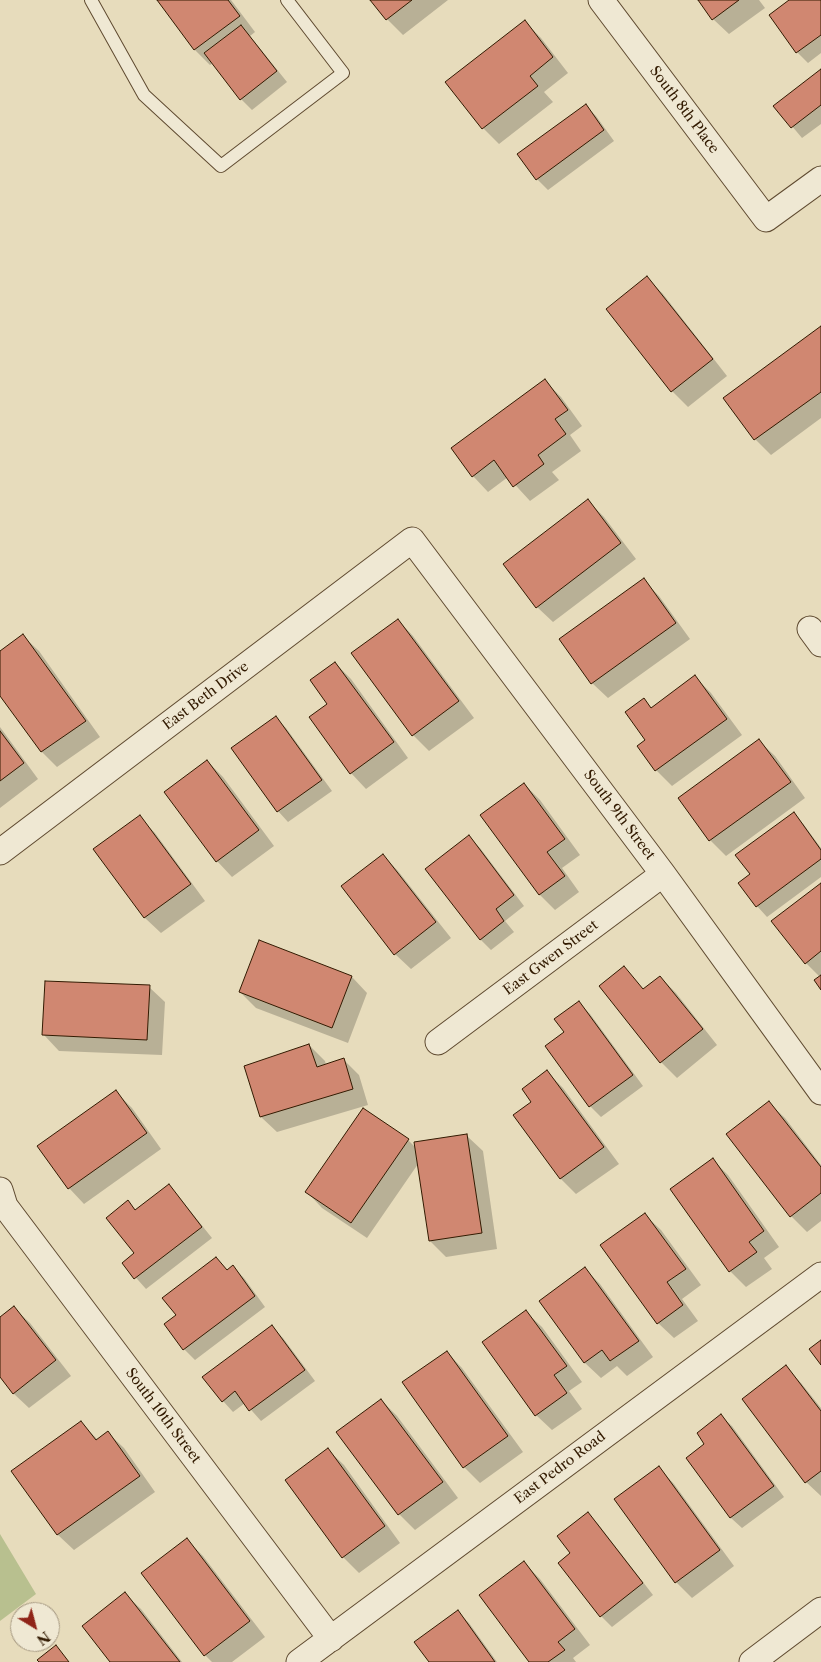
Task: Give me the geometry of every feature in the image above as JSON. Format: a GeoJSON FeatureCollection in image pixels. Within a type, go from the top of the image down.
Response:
{"type":"FeatureCollection","features":[{"type":"Feature","properties":{"kind":"street","name":"South 8th Place"},"geometry":{"type":"LineString","coordinates":[[601,0],[766,220],[821,179]]}},
{"type":"Feature","properties":{"kind":"street","name":"East Beth Drive"},"geometry":{"type":"LineString","coordinates":[[0,852],[412,540]]}},
{"type":"Feature","properties":{"kind":"street","name":"South 9th Street"},"geometry":{"type":"LineString","coordinates":[[412,540],[664,874],[821,1092]]}},
{"type":"Feature","properties":{"kind":"street","name":"East Gwen Street"},"geometry":{"type":"LineString","coordinates":[[438,1042],[664,874]]}},
{"type":"Feature","properties":{"kind":"street","name":"South 10th Street"},"geometry":{"type":"LineString","coordinates":[[2,1202],[331,1639]]}},
{"type":"Feature","properties":{"kind":"street","name":"East Pedro Road"},"geometry":{"type":"LineString","coordinates":[[300,1662],[821,1275]]}},
{"type":"Feature","properties":{"kind":"street"},"geometry":{"type":"LineString","coordinates":[[752,1662],[821,1610]]}},
{"type":"Feature","properties":{"kind":"lane"},"geometry":{"type":"LineString","coordinates":[[91,0],[144,95],[221,166],[343,73],[287,0]]}},
{"type":"Feature","properties":{"kind":"green space"},"geometry":{"type":"Polygon","coordinates":[[[0,1534],[36,1594],[25,1602],[10,1602],[10,1614],[0,1621],[0,1534]]]}},
{"type":"Feature","properties":{"kind":"building"},"geometry":{"type":"Polygon","coordinates":[[[157,0],[228,0],[240,16],[194,50],[157,0]]]}},
{"type":"Feature","properties":{"kind":"building"},"geometry":{"type":"Polygon","coordinates":[[[370,0],[412,0],[386,20],[370,0]]]}},
{"type":"Feature","properties":{"kind":"building"},"geometry":{"type":"Polygon","coordinates":[[[698,0],[739,0],[712,20],[698,0]]]}},
{"type":"Feature","properties":{"kind":"building"},"geometry":{"type":"Polygon","coordinates":[[[789,0],[821,0],[821,35],[796,53],[769,15],[789,0]]]}},
{"type":"Feature","properties":{"kind":"building"},"geometry":{"type":"Polygon","coordinates":[[[525,20],[553,57],[530,76],[538,86],[482,129],[445,82],[525,20]]]}},
{"type":"Feature","properties":{"kind":"building"},"geometry":{"type":"Polygon","coordinates":[[[241,25],[277,71],[240,100],[204,53],[241,25]]]}},
{"type":"Feature","properties":{"kind":"building"},"geometry":{"type":"Polygon","coordinates":[[[821,69],[821,105],[791,128],[773,106],[821,69]]]}},
{"type":"Feature","properties":{"kind":"building"},"geometry":{"type":"Polygon","coordinates":[[[586,104],[604,130],[536,180],[517,154],[586,104]]]}},
{"type":"Feature","properties":{"kind":"building"},"geometry":{"type":"Polygon","coordinates":[[[647,276],[713,359],[671,392],[606,309],[647,276]]]}},
{"type":"Feature","properties":{"kind":"building"},"geometry":{"type":"Polygon","coordinates":[[[821,326],[821,392],[754,440],[723,398],[821,326]]]}},
{"type":"Feature","properties":{"kind":"building"},"geometry":{"type":"Polygon","coordinates":[[[545,379],[568,410],[555,419],[566,434],[538,455],[544,464],[513,487],[494,460],[472,477],[451,448],[545,379]]]}},
{"type":"Feature","properties":{"kind":"building"},"geometry":{"type":"Polygon","coordinates":[[[588,499],[621,543],[536,608],[503,564],[588,499]]]}},
{"type":"Feature","properties":{"kind":"building"},"geometry":{"type":"Polygon","coordinates":[[[644,578],[676,623],[591,684],[559,639],[644,578]]]}},
{"type":"Feature","properties":{"kind":"building"},"geometry":{"type":"Polygon","coordinates":[[[398,619],[459,701],[412,736],[351,653],[398,619]]]}},
{"type":"Feature","properties":{"kind":"building"},"geometry":{"type":"Polygon","coordinates":[[[23,634],[86,721],[41,752],[0,696],[0,651],[23,634]]]}},
{"type":"Feature","properties":{"kind":"building"},"geometry":{"type":"Polygon","coordinates":[[[335,662],[394,742],[350,774],[309,717],[327,704],[310,680],[335,662]]]}},
{"type":"Feature","properties":{"kind":"building"},"geometry":{"type":"Polygon","coordinates":[[[695,675],[727,719],[655,771],[637,746],[645,740],[625,712],[644,698],[651,708],[695,675]]]}},
{"type":"Feature","properties":{"kind":"building"},"geometry":{"type":"Polygon","coordinates":[[[276,716],[322,780],[277,812],[231,748],[276,716]]]}},
{"type":"Feature","properties":{"kind":"building"},"geometry":{"type":"Polygon","coordinates":[[[0,731],[24,763],[0,781],[0,731]]]}},
{"type":"Feature","properties":{"kind":"building"},"geometry":{"type":"Polygon","coordinates":[[[759,739],[791,782],[709,841],[678,798],[759,739]]]}},
{"type":"Feature","properties":{"kind":"building"},"geometry":{"type":"Polygon","coordinates":[[[207,760],[259,830],[216,862],[164,792],[207,760]]]}},
{"type":"Feature","properties":{"kind":"building"},"geometry":{"type":"Polygon","coordinates":[[[524,783],[565,839],[547,852],[565,876],[539,895],[480,815],[524,783]]]}},
{"type":"Feature","properties":{"kind":"building"},"geometry":{"type":"Polygon","coordinates":[[[794,812],[821,850],[821,859],[756,907],[738,883],[750,874],[735,855],[794,812]]]}},
{"type":"Feature","properties":{"kind":"building"},"geometry":{"type":"Polygon","coordinates":[[[140,815],[191,884],[144,918],[93,849],[140,815]]]}},
{"type":"Feature","properties":{"kind":"building"},"geometry":{"type":"Polygon","coordinates":[[[469,835],[514,895],[496,909],[504,921],[480,940],[425,869],[469,835]]]}},
{"type":"Feature","properties":{"kind":"building"},"geometry":{"type":"Polygon","coordinates":[[[383,854],[436,922],[394,955],[341,886],[383,854]]]}},
{"type":"Feature","properties":{"kind":"building"},"geometry":{"type":"Polygon","coordinates":[[[821,883],[821,951],[805,964],[771,921],[821,883]]]}},
{"type":"Feature","properties":{"kind":"building"},"geometry":{"type":"Polygon","coordinates":[[[259,940],[352,976],[332,1028],[239,992],[259,940]]]}},
{"type":"Feature","properties":{"kind":"building"},"geometry":{"type":"Polygon","coordinates":[[[624,966],[643,989],[660,976],[703,1029],[660,1063],[599,986],[624,966]]]}},
{"type":"Feature","properties":{"kind":"building"},"geometry":{"type":"Polygon","coordinates":[[[821,975],[821,990],[814,980],[821,975]]]}},
{"type":"Feature","properties":{"kind":"building"},"geometry":{"type":"Polygon","coordinates":[[[45,981],[150,985],[147,1040],[42,1035],[45,981]]]}},
{"type":"Feature","properties":{"kind":"building"},"geometry":{"type":"Polygon","coordinates":[[[579,1001],[633,1075],[589,1107],[545,1046],[564,1032],[554,1019],[579,1001]]]}},
{"type":"Feature","properties":{"kind":"building"},"geometry":{"type":"Polygon","coordinates":[[[309,1044],[317,1067],[344,1058],[353,1089],[260,1117],[244,1066],[309,1044]]]}},
{"type":"Feature","properties":{"kind":"building"},"geometry":{"type":"Polygon","coordinates":[[[547,1070],[604,1147],[560,1179],[513,1115],[531,1102],[522,1089],[547,1070]]]}},
{"type":"Feature","properties":{"kind":"building"},"geometry":{"type":"Polygon","coordinates":[[[116,1090],[147,1133],[68,1189],[37,1146],[116,1090]]]}},
{"type":"Feature","properties":{"kind":"building"},"geometry":{"type":"Polygon","coordinates":[[[769,1101],[821,1167],[821,1193],[790,1217],[726,1134],[769,1101]]]}},
{"type":"Feature","properties":{"kind":"building"},"geometry":{"type":"Polygon","coordinates":[[[363,1108],[409,1139],[351,1223],[305,1192],[363,1108]]]}},
{"type":"Feature","properties":{"kind":"building"},"geometry":{"type":"Polygon","coordinates":[[[467,1134],[482,1233],[429,1241],[414,1142],[467,1134]]]}},
{"type":"Feature","properties":{"kind":"building"},"geometry":{"type":"Polygon","coordinates":[[[713,1158],[764,1231],[749,1242],[757,1252],[729,1272],[670,1189],[713,1158]]]}},
{"type":"Feature","properties":{"kind":"building"},"geometry":{"type":"Polygon","coordinates":[[[169,1184],[202,1227],[134,1279],[122,1263],[134,1253],[106,1218],[128,1200],[135,1210],[169,1184]]]}},
{"type":"Feature","properties":{"kind":"building"},"geometry":{"type":"Polygon","coordinates":[[[645,1213],[686,1269],[667,1282],[683,1305],[657,1324],[600,1245],[645,1213]]]}},
{"type":"Feature","properties":{"kind":"building"},"geometry":{"type":"Polygon","coordinates":[[[216,1257],[227,1270],[233,1265],[255,1296],[183,1350],[164,1324],[176,1315],[162,1298],[216,1257]]]}},
{"type":"Feature","properties":{"kind":"building"},"geometry":{"type":"Polygon","coordinates":[[[585,1267],[639,1341],[610,1361],[602,1350],[584,1363],[539,1301],[585,1267]]]}},
{"type":"Feature","properties":{"kind":"building"},"geometry":{"type":"Polygon","coordinates":[[[14,1306],[56,1360],[13,1394],[0,1377],[0,1317],[14,1306]]]}},
{"type":"Feature","properties":{"kind":"building"},"geometry":{"type":"Polygon","coordinates":[[[526,1310],[567,1366],[554,1375],[567,1393],[535,1416],[482,1342],[526,1310]]]}},
{"type":"Feature","properties":{"kind":"building"},"geometry":{"type":"Polygon","coordinates":[[[272,1325],[305,1370],[249,1411],[235,1391],[222,1402],[202,1377],[272,1325]]]}},
{"type":"Feature","properties":{"kind":"building"},"geometry":{"type":"Polygon","coordinates":[[[821,1340],[821,1365],[809,1349],[821,1340]]]}},
{"type":"Feature","properties":{"kind":"building"},"geometry":{"type":"Polygon","coordinates":[[[447,1351],[508,1436],[463,1468],[402,1382],[447,1351]]]}},
{"type":"Feature","properties":{"kind":"building"},"geometry":{"type":"Polygon","coordinates":[[[786,1365],[821,1411],[821,1471],[805,1483],[742,1399],[786,1365]]]}},
{"type":"Feature","properties":{"kind":"building"},"geometry":{"type":"Polygon","coordinates":[[[381,1399],[443,1482],[398,1515],[336,1432],[381,1399]]]}},
{"type":"Feature","properties":{"kind":"building"},"geometry":{"type":"Polygon","coordinates":[[[721,1414],[774,1486],[730,1518],[686,1458],[704,1444],[697,1433],[721,1414]]]}},
{"type":"Feature","properties":{"kind":"building"},"geometry":{"type":"Polygon","coordinates":[[[81,1421],[96,1440],[108,1431],[140,1476],[57,1535],[11,1471],[81,1421]]]}},
{"type":"Feature","properties":{"kind":"building"},"geometry":{"type":"Polygon","coordinates":[[[328,1448],[385,1526],[342,1558],[285,1480],[328,1448]]]}},
{"type":"Feature","properties":{"kind":"building"},"geometry":{"type":"Polygon","coordinates":[[[659,1466],[720,1550],[675,1583],[614,1499],[659,1466]]]}},
{"type":"Feature","properties":{"kind":"building"},"geometry":{"type":"Polygon","coordinates":[[[588,1512],[643,1583],[600,1617],[558,1563],[570,1553],[557,1536],[588,1512]]]}},
{"type":"Feature","properties":{"kind":"building"},"geometry":{"type":"Polygon","coordinates":[[[187,1538],[250,1621],[204,1656],[141,1573],[187,1538]]]}},
{"type":"Feature","properties":{"kind":"building"},"geometry":{"type":"Polygon","coordinates":[[[524,1561],[575,1629],[558,1642],[565,1650],[548,1662],[529,1662],[479,1595],[524,1561]]]}},
{"type":"Feature","properties":{"kind":"building"},"geometry":{"type":"Polygon","coordinates":[[[125,1592],[180,1662],[110,1662],[82,1626],[125,1592]]]}},
{"type":"Feature","properties":{"kind":"building"},"geometry":{"type":"Polygon","coordinates":[[[458,1610],[495,1662],[429,1662],[414,1642],[458,1610]]]}},
{"type":"Feature","properties":{"kind":"building"},"geometry":{"type":"Polygon","coordinates":[[[60,1650],[69,1662],[39,1662],[37,1660],[47,1652],[60,1652],[60,1650]]]}}]}
